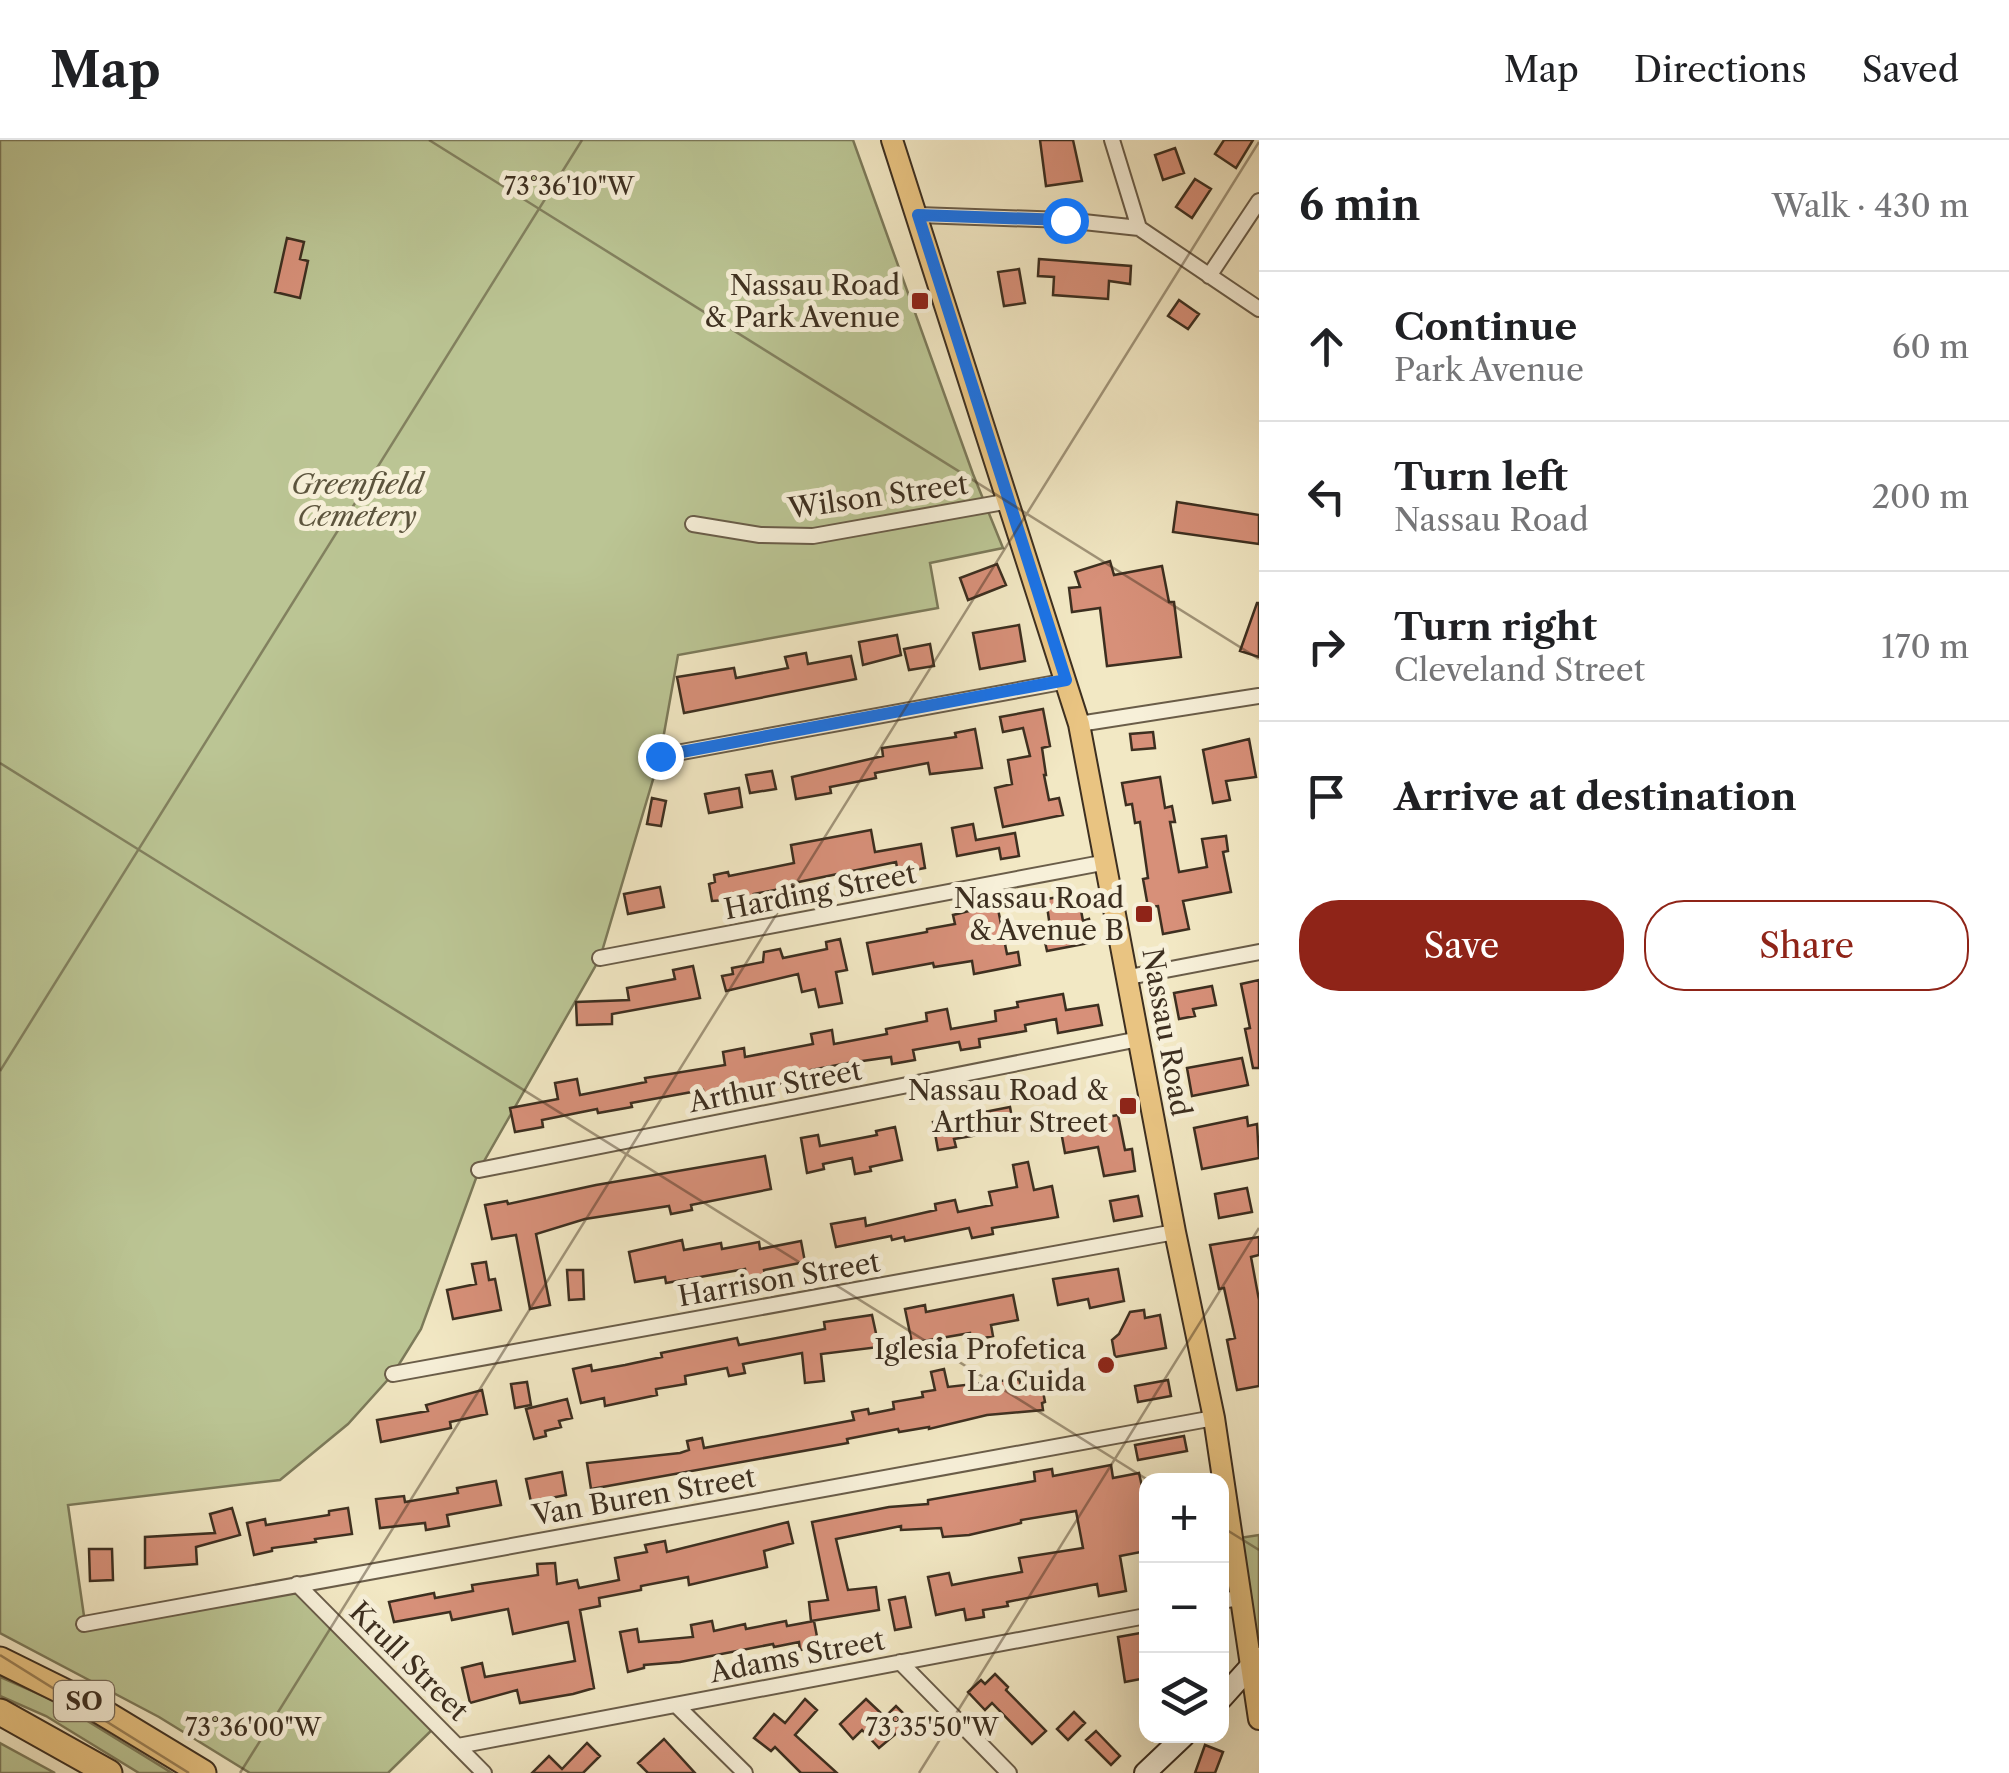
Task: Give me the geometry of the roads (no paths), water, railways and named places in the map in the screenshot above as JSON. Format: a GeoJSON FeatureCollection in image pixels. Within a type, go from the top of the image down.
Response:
{"type":"FeatureCollection","features":[{"type":"Feature","properties":{"kind":"highway","name":"SO"},"geometry":{"type":"LineString","coordinates":[[0,1660],[102,1711],[203,1773]]}},
{"type":"Feature","properties":{"kind":"highway","name":"SO"},"geometry":{"type":"LineString","coordinates":[[0,1712],[105,1771]]}},
{"type":"Feature","properties":{"kind":"main road","name":"Nassau Road"},"geometry":{"type":"LineString","coordinates":[[892,140],[1079,724],[1214,1418],[1232,1600],[1256,1662],[1259,1719]]}},
{"type":"Feature","properties":{"kind":"main road"},"geometry":{"type":"LineString","coordinates":[[1229,1691],[1256,1662]]}},
{"type":"Feature","properties":{"kind":"main road"},"geometry":{"type":"LineString","coordinates":[[1146,1773],[1177,1743]]}},
{"type":"Feature","properties":{"kind":"street"},"geometry":{"type":"LineString","coordinates":[[1112,140],[1139,228]]}},
{"type":"Feature","properties":{"kind":"street"},"geometry":{"type":"LineString","coordinates":[[1209,276],[1259,200]]}},
{"type":"Feature","properties":{"kind":"street"},"geometry":{"type":"LineString","coordinates":[[918,215],[1065,220],[1139,228],[1259,310]]}},
{"type":"Feature","properties":{"kind":"street","name":"Wilson Street"},"geometry":{"type":"LineString","coordinates":[[693,524],[760,535],[812,536],[1010,501]]}},
{"type":"Feature","properties":{"kind":"street"},"geometry":{"type":"LineString","coordinates":[[660,756],[1066,680]]}},
{"type":"Feature","properties":{"kind":"street"},"geometry":{"type":"LineString","coordinates":[[1079,724],[1259,696]]}},
{"type":"Feature","properties":{"kind":"street","name":"Harding Street"},"geometry":{"type":"LineString","coordinates":[[600,958],[1107,862]]}},
{"type":"Feature","properties":{"kind":"street"},"geometry":{"type":"LineString","coordinates":[[1129,977],[1259,952]]}},
{"type":"Feature","properties":{"kind":"street","name":"Arthur Street"},"geometry":{"type":"LineString","coordinates":[[480,1170],[1140,1039]]}},
{"type":"Feature","properties":{"kind":"street","name":"Harrison Street"},"geometry":{"type":"LineString","coordinates":[[393,1374],[1175,1232]]}},
{"type":"Feature","properties":{"kind":"street","name":"Van Buren Street"},"geometry":{"type":"LineString","coordinates":[[84,1624],[1214,1418]]}},
{"type":"Feature","properties":{"kind":"street","name":"Krull Street"},"geometry":{"type":"LineString","coordinates":[[298,1584],[484,1773]]}},
{"type":"Feature","properties":{"kind":"street","name":"Adams Street"},"geometry":{"type":"LineString","coordinates":[[458,1746],[1139,1617]]}},
{"type":"Feature","properties":{"kind":"street"},"geometry":{"type":"LineString","coordinates":[[900,1662],[1009,1773]]}},
{"type":"Feature","properties":{"kind":"street"},"geometry":{"type":"LineString","coordinates":[[676,1704],[745,1773]]}},
{"type":"Feature","properties":{"kind":"place","name":"Nassau Road & Park Avenue"},"geometry":{"type":"Point","coordinates":[920,301]}},
{"type":"Feature","properties":{"kind":"place","name":"Nassau Road & Avenue B"},"geometry":{"type":"Point","coordinates":[1144,914]}},
{"type":"Feature","properties":{"kind":"place","name":"Nassau Road & Arthur Street"},"geometry":{"type":"Point","coordinates":[1128,1106]}},
{"type":"Feature","properties":{"kind":"place","name":"Iglesia Profetica La Cuida"},"geometry":{"type":"Point","coordinates":[1106,1365]}},
{"type":"Feature","properties":{"kind":"park label","name":"Greenfield Cemetery"},"geometry":{"type":"Point","coordinates":[357,500]}}]}
